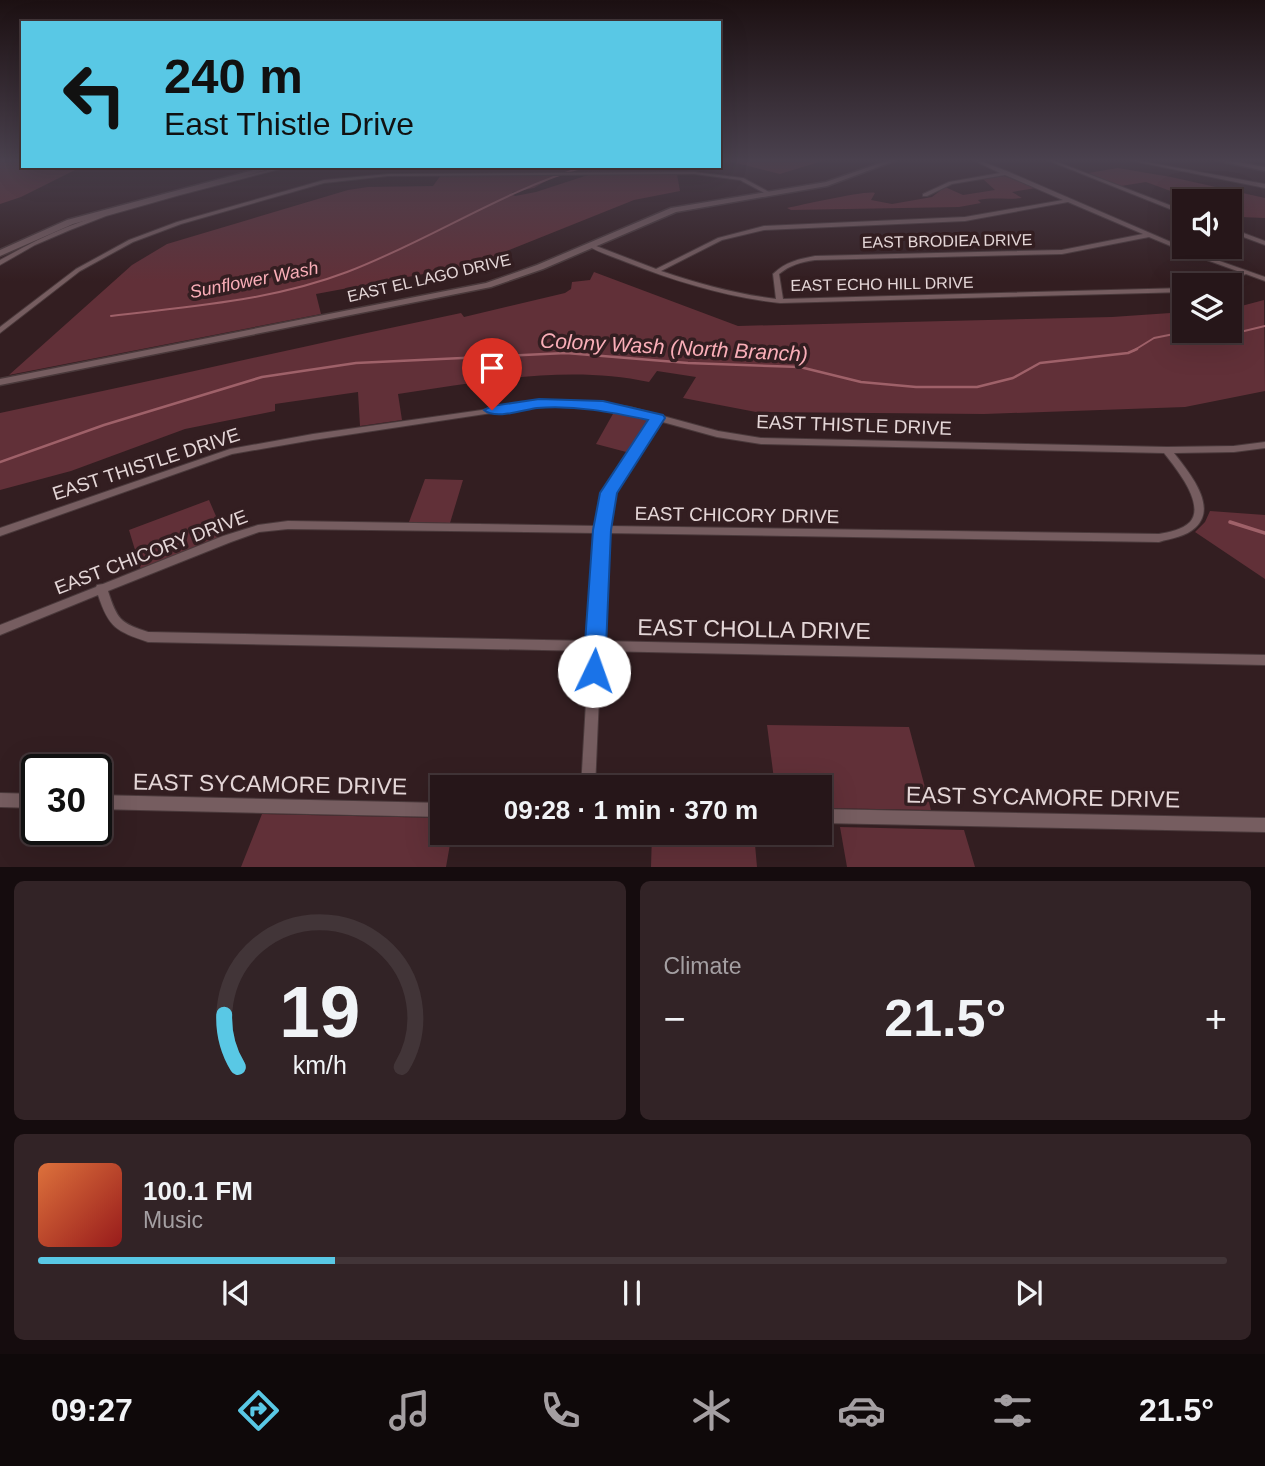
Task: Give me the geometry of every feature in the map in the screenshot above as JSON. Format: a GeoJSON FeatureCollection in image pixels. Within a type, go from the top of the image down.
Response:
{"type":"FeatureCollection","features":[{"type":"Feature","properties":{"kind":"street"},"geometry":{"type":"LineString","coordinates":[[0,246],[43,227],[131,200]]}},
{"type":"Feature","properties":{"kind":"street"},"geometry":{"type":"LineString","coordinates":[[0,253],[70,222],[150,200]]}},
{"type":"Feature","properties":{"kind":"street"},"geometry":{"type":"LineString","coordinates":[[0,263],[28,247],[89,220],[162,200]]}},
{"type":"Feature","properties":{"kind":"street"},"geometry":{"type":"LineString","coordinates":[[0,331],[104,254],[162,229],[265,200]]}},
{"type":"Feature","properties":{"kind":"street","name":"EAST EL LAGO DRIVE"},"geometry":{"type":"LineString","coordinates":[[0,382],[488,285],[526,272],[674,210],[731,200]]}},
{"type":"Feature","properties":{"kind":"street"},"geometry":{"type":"LineString","coordinates":[[656,271],[720,239],[764,228],[965,219],[1067,200]]}},
{"type":"Feature","properties":{"kind":"street"},"geometry":{"type":"LineString","coordinates":[[1071,200],[1149,235],[1265,279]]}},
{"type":"Feature","properties":{"kind":"street"},"geometry":{"type":"LineString","coordinates":[[1153,200],[1172,208]]}},
{"type":"Feature","properties":{"kind":"street"},"geometry":{"type":"LineString","coordinates":[[1251,238],[1265,234]]}},
{"type":"Feature","properties":{"kind":"street","name":"EAST BRODIEA DRIVE"},"geometry":{"type":"LineString","coordinates":[[780,301],[776,274],[796,261],[815,258],[1062,252],[1149,235]]}},
{"type":"Feature","properties":{"kind":"street"},"geometry":{"type":"LineString","coordinates":[[1242,235],[1265,243]]}},
{"type":"Feature","properties":{"kind":"street","name":"EAST ECHO HILL DRIVE"},"geometry":{"type":"LineString","coordinates":[[589,245],[714,292],[746,299],[780,301],[1172,290]]}},
{"type":"Feature","properties":{"kind":"street"},"geometry":{"type":"LineString","coordinates":[[1242,273],[1246,272]]}},
{"type":"Feature","properties":{"kind":"street","name":"EAST THISTLE DRIVE"},"geometry":{"type":"LineString","coordinates":[[0,532],[201,461],[255,447],[539,404],[603,406],[761,442],[1167,450],[1234,449],[1265,444]]}},
{"type":"Feature","properties":{"kind":"street"},"geometry":{"type":"LineString","coordinates":[[589,775],[602,530],[608,493],[657,418]]}},
{"type":"Feature","properties":{"kind":"street","name":"EAST CHICORY DRIVE"},"geometry":{"type":"LineString","coordinates":[[0,630],[227,539],[274,527],[1159,538],[1175,536],[1188,529],[1197,519],[1201,507],[1194,486],[1167,450]]}},
{"type":"Feature","properties":{"kind":"street","name":"EAST CHOLLA DRIVE"},"geometry":{"type":"LineString","coordinates":[[101,588],[110,614],[121,628],[148,637],[1265,660]]}},
{"type":"Feature","properties":{"kind":"street"},"geometry":{"type":"LineString","coordinates":[[0,800],[21,801]]}},
{"type":"Feature","properties":{"kind":"street","name":"EAST SYCAMORE DRIVE"},"geometry":{"type":"LineString","coordinates":[[112,802],[430,810]]}},
{"type":"Feature","properties":{"kind":"street","name":"EAST SYCAMORE DRIVE"},"geometry":{"type":"LineString","coordinates":[[832,816],[1265,825]]}},
{"type":"Feature","properties":{"kind":"shaded area"},"geometry":{"type":"Polygon","coordinates":[[[313,200],[633,200],[472,265],[316,294],[321,314],[9,375],[132,265],[167,244],[313,200]]]}},
{"type":"Feature","properties":{"kind":"shaded area"},"geometry":{"type":"Polygon","coordinates":[[[825,200],[873,200],[892,204],[912,200],[978,200],[981,203],[959,207],[787,208],[825,200]]]}},
{"type":"Feature","properties":{"kind":"shaded area"},"geometry":{"type":"Polygon","coordinates":[[[1242,200],[1265,200],[1265,218],[1242,217],[1242,200]]]}},
{"type":"Feature","properties":{"kind":"shaded area"},"geometry":{"type":"Polygon","coordinates":[[[594,272],[738,326],[1112,317],[1172,313],[1172,343],[1242,343],[1242,306],[1264,300],[1265,391],[1185,407],[984,414],[756,412],[683,398],[696,377],[657,371],[649,382],[587,375],[524,377],[398,394],[402,420],[360,426],[358,392],[275,404],[275,411],[185,429],[71,471],[0,490],[0,413],[461,313],[464,317],[565,293],[571,289],[572,282],[590,280],[594,272]]]}},
{"type":"Feature","properties":{"kind":"shaded area"},"geometry":{"type":"Polygon","coordinates":[[[614,412],[650,421],[651,424],[630,453],[596,444],[614,412]]]}},
{"type":"Feature","properties":{"kind":"shaded area"},"geometry":{"type":"Polygon","coordinates":[[[425,479],[463,480],[450,523],[409,522],[425,479]]]}},
{"type":"Feature","properties":{"kind":"shaded area"},"geometry":{"type":"Polygon","coordinates":[[[209,500],[225,537],[141,570],[129,530],[209,500]]]}},
{"type":"Feature","properties":{"kind":"shaded area"},"geometry":{"type":"Polygon","coordinates":[[[1210,511],[1265,515],[1265,579],[1195,532],[1205,522],[1210,511]]]}},
{"type":"Feature","properties":{"kind":"shaded area"},"geometry":{"type":"Polygon","coordinates":[[[767,725],[909,727],[931,810],[832,808],[832,775],[773,775],[767,725]]]}},
{"type":"Feature","properties":{"kind":"shaded area"},"geometry":{"type":"Polygon","coordinates":[[[262,814],[430,818],[430,845],[450,845],[446,867],[241,867],[262,814]]]}},
{"type":"Feature","properties":{"kind":"shaded area"},"geometry":{"type":"Polygon","coordinates":[[[840,827],[964,830],[975,867],[847,867],[840,827]]]}},
{"type":"Feature","properties":{"kind":"shaded area"},"geometry":{"type":"Polygon","coordinates":[[[652,845],[755,845],[757,867],[651,867],[652,845]]]}},
{"type":"Feature","properties":{"kind":"waterway","name":"Sunflower Wash"},"geometry":{"type":"LineString","coordinates":[[111,316],[230,301],[318,282],[377,260],[499,200]]}},
{"type":"Feature","properties":{"kind":"waterway","name":"Colony Wash (North Branch)"},"geometry":{"type":"LineString","coordinates":[[1134,350],[1154,338],[1174,334],[1236,333],[1265,326]]}},
{"type":"Feature","properties":{"kind":"waterway","name":"Colony Wash (North Branch)"},"geometry":{"type":"LineString","coordinates":[[0,462],[104,425],[262,377],[356,363],[566,353],[688,363],[800,367],[861,382],[916,387],[977,387],[1013,378],[1040,363],[1134,350]]}},
{"type":"Feature","properties":{"kind":"waterway"},"geometry":{"type":"LineString","coordinates":[[1230,522],[1265,533]]}},
{"type":"Feature","properties":{"kind":"route"},"geometry":{"type":"LineString","coordinates":[[492,410],[539,404],[566,404],[630,410],[657,418],[608,493],[602,530],[594,671]]}}]}
